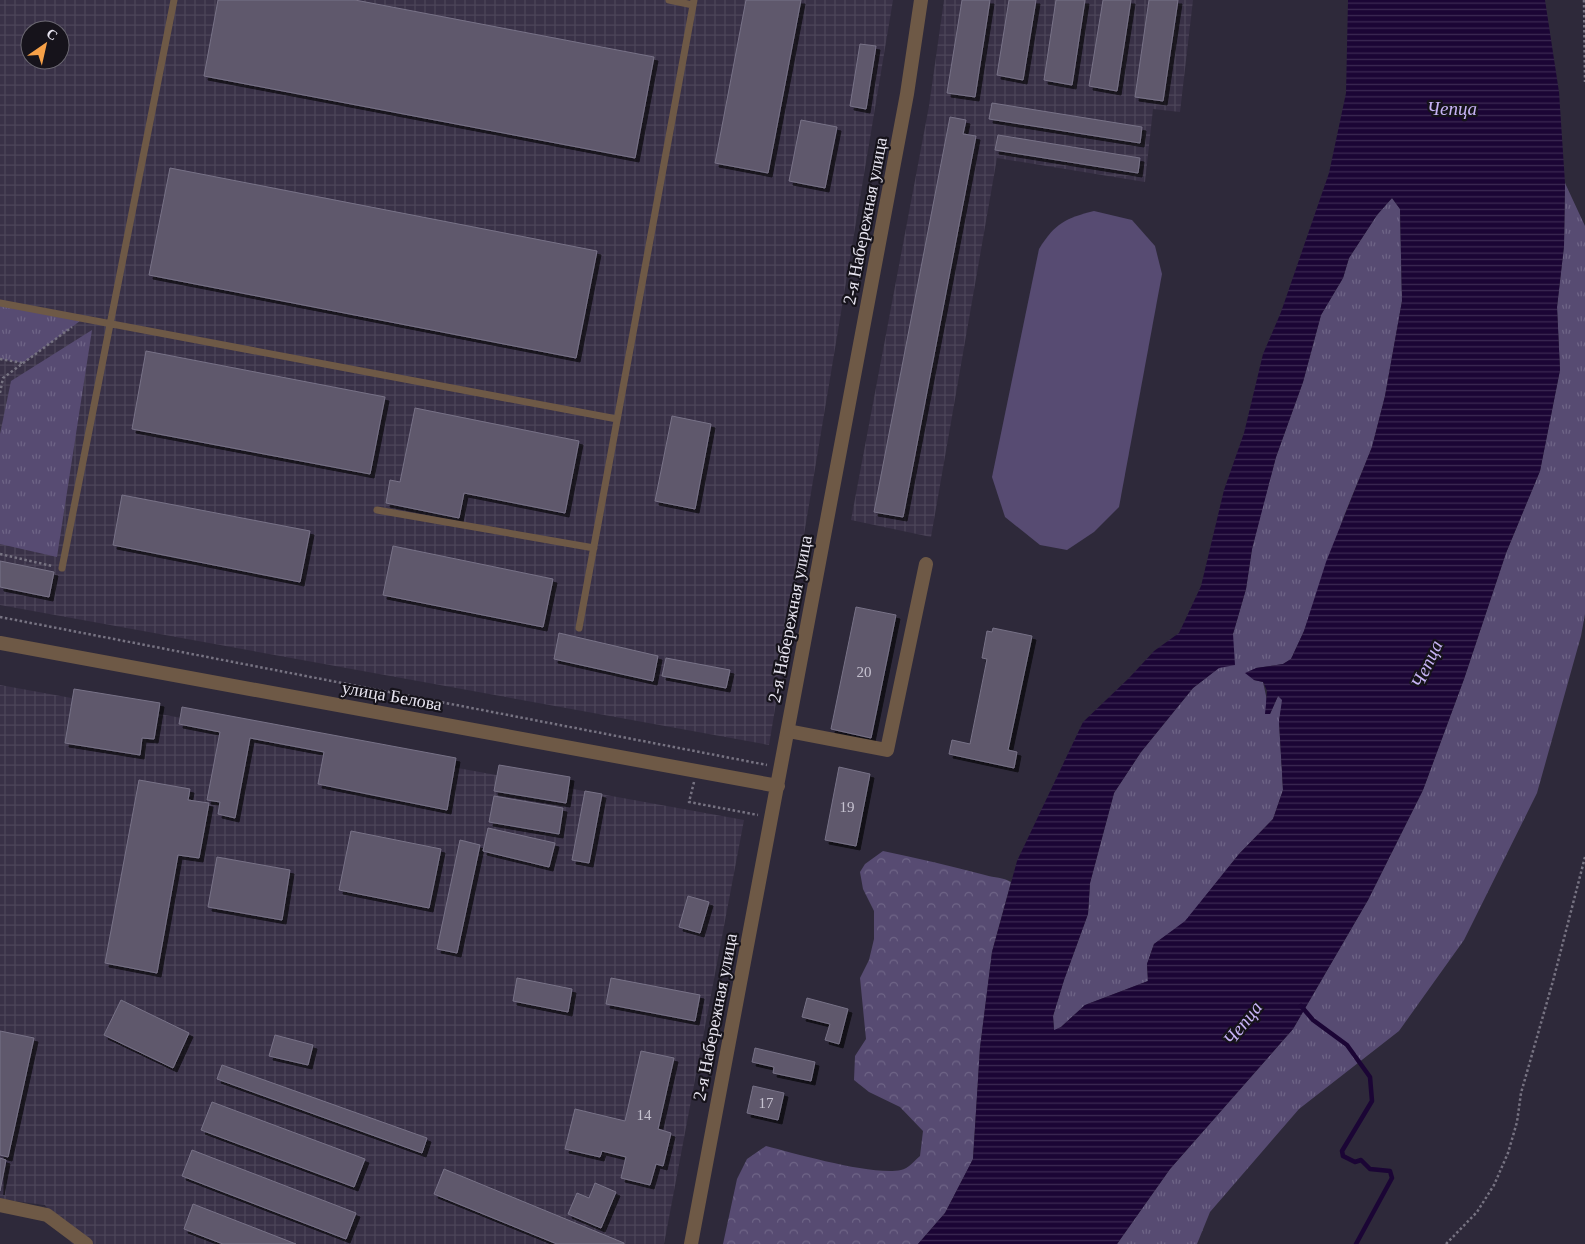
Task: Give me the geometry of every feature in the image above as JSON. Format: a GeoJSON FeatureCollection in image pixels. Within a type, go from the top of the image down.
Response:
{"type":"FeatureCollection","features":[{"type":"Feature","properties":{"kind":"street","name":"2-я Набережная улица"},"geometry":{"type":"LineString","coordinates":[[692,1244],[906,104],[921,0]]}},
{"type":"Feature","properties":{"kind":"street"},"geometry":{"type":"LineString","coordinates":[[788,732],[887,750],[926,564]]}},
{"type":"Feature","properties":{"kind":"street","name":"улица Белова"},"geometry":{"type":"LineString","coordinates":[[0,643],[778,786]]}},
{"type":"Feature","properties":{"kind":"street"},"geometry":{"type":"LineString","coordinates":[[0,1205],[46,1215],[86,1244]]}},
{"type":"Feature","properties":{"kind":"lane"},"geometry":{"type":"LineString","coordinates":[[62,568],[174,0]]}},
{"type":"Feature","properties":{"kind":"lane"},"geometry":{"type":"LineString","coordinates":[[579,628],[693,2],[669,0]]}},
{"type":"Feature","properties":{"kind":"lane"},"geometry":{"type":"LineString","coordinates":[[0,303],[617,419]]}},
{"type":"Feature","properties":{"kind":"lane"},"geometry":{"type":"LineString","coordinates":[[377,510],[594,548]]}},
{"type":"Feature","properties":{"kind":"path"},"geometry":{"type":"LineString","coordinates":[[1584,0],[1585,82]]}},
{"type":"Feature","properties":{"kind":"path"},"geometry":{"type":"LineString","coordinates":[[0,393],[3,378],[83,318]]}},
{"type":"Feature","properties":{"kind":"path"},"geometry":{"type":"LineString","coordinates":[[0,359],[23,363]]}},
{"type":"Feature","properties":{"kind":"path"},"geometry":{"type":"LineString","coordinates":[[0,554],[62,568]]}},
{"type":"Feature","properties":{"kind":"path"},"geometry":{"type":"LineString","coordinates":[[0,617],[770,765]]}},
{"type":"Feature","properties":{"kind":"path"},"geometry":{"type":"LineString","coordinates":[[701,752],[690,802],[761,816]]}},
{"type":"Feature","properties":{"kind":"path"},"geometry":{"type":"LineString","coordinates":[[1446,1244],[1477,1212],[1494,1185],[1508,1152],[1517,1122],[1521,1092],[1554,981],[1585,858]]}},
{"type":"Feature","properties":{"kind":"shaded area"},"geometry":{"type":"Polygon","coordinates":[[[0,0],[893,0],[769,745],[0,605],[0,0]]]}},
{"type":"Feature","properties":{"kind":"shaded area"},"geometry":{"type":"Polygon","coordinates":[[[944,0],[1193,0],[1180,112],[1153,109],[1145,182],[997,158],[931,537],[851,520],[929,106],[944,0]]]}},
{"type":"Feature","properties":{"kind":"shaded area"},"geometry":{"type":"Polygon","coordinates":[[[0,685],[744,820],[664,1244],[72,1244],[45,1205],[0,1199],[0,685]]]}},
{"type":"Feature","properties":{"kind":"green space"},"geometry":{"type":"Polygon","coordinates":[[[1565,183],[1585,226],[1585,614],[1581,636],[1537,793],[1464,940],[1399,1031],[1299,1109],[1210,1212],[1197,1244],[1117,1244],[1170,1169],[1293,1029],[1368,900],[1423,790],[1464,679],[1506,553],[1540,471],[1560,370],[1557,307],[1564,246],[1565,183]]]}},
{"type":"Feature","properties":{"kind":"green space"},"geometry":{"type":"Polygon","coordinates":[[[1392,198],[1400,209],[1402,301],[1385,396],[1372,447],[1344,516],[1304,631],[1291,659],[1283,664],[1256,668],[1254,680],[1263,682],[1270,714],[1278,696],[1283,699],[1279,721],[1283,790],[1273,819],[1239,854],[1185,922],[1154,944],[1147,964],[1148,981],[1085,1005],[1054,1031],[1053,1016],[1088,914],[1090,883],[1114,793],[1141,752],[1193,688],[1233,657],[1233,634],[1246,589],[1252,549],[1261,513],[1276,457],[1303,382],[1321,315],[1343,278],[1349,258],[1377,215],[1392,198]]]}},
{"type":"Feature","properties":{"kind":"green space"},"geometry":{"type":"Polygon","coordinates":[[[1094,211],[1132,220],[1155,246],[1162,274],[1119,507],[1094,532],[1067,550],[1040,545],[1005,517],[992,477],[1039,249],[1056,227],[1076,216],[1094,211]]]}},
{"type":"Feature","properties":{"kind":"green space"},"geometry":{"type":"Polygon","coordinates":[[[0,304],[80,321],[23,363],[0,359],[0,304]]]}},
{"type":"Feature","properties":{"kind":"green space"},"geometry":{"type":"Polygon","coordinates":[[[92,330],[57,557],[0,544],[0,434],[11,381],[92,330]]]}},
{"type":"Feature","properties":{"kind":"green space"},"geometry":{"type":"Polygon","coordinates":[[[883,851],[1002,878],[1011,882],[992,952],[980,1048],[973,1159],[945,1213],[918,1244],[723,1244],[737,1179],[747,1159],[766,1146],[872,1170],[901,1170],[909,1166],[920,1156],[923,1131],[900,1107],[869,1092],[854,1080],[855,1056],[866,1039],[860,978],[869,960],[874,939],[874,911],[863,889],[860,872],[865,864],[883,851]]]}},
{"type":"Feature","properties":{"kind":"water","name":"Чепца"},"geometry":{"type":"Polygon","coordinates":[[[1348,0],[1545,0],[1559,92],[1565,183],[1564,246],[1557,307],[1560,370],[1540,471],[1506,553],[1464,679],[1423,790],[1368,900],[1293,1029],[1170,1169],[1117,1244],[918,1244],[945,1213],[973,1159],[980,1048],[992,952],[1017,861],[1083,722],[1154,651],[1179,633],[1201,586],[1224,490],[1244,433],[1263,354],[1281,312],[1329,173],[1346,93],[1348,0]],[[1392,198],[1377,215],[1349,258],[1343,278],[1321,315],[1303,382],[1276,457],[1252,549],[1246,589],[1233,634],[1235,665],[1219,668],[1193,688],[1141,752],[1114,793],[1090,883],[1088,914],[1053,1016],[1054,1030],[1061,1027],[1085,1005],[1148,981],[1147,964],[1154,944],[1185,921],[1239,854],[1273,819],[1283,790],[1279,721],[1282,700],[1278,696],[1270,714],[1265,714],[1267,691],[1263,682],[1254,680],[1245,673],[1256,668],[1283,664],[1291,659],[1304,631],[1326,562],[1372,447],[1385,396],[1402,301],[1400,209],[1392,198]]]}},
{"type":"Feature","properties":{"kind":"building"},"geometry":{"type":"Polygon","coordinates":[[[218,0],[355,0],[654,57],[635,158],[204,76],[218,0]]]}},
{"type":"Feature","properties":{"kind":"building"},"geometry":{"type":"Polygon","coordinates":[[[746,0],[801,0],[768,173],[715,163],[746,0]]]}},
{"type":"Feature","properties":{"kind":"building"},"geometry":{"type":"Polygon","coordinates":[[[962,0],[990,0],[975,97],[947,93],[962,0]]]}},
{"type":"Feature","properties":{"kind":"building"},"geometry":{"type":"Polygon","coordinates":[[[1009,0],[1036,0],[1023,80],[997,75],[1009,0]]]}},
{"type":"Feature","properties":{"kind":"building"},"geometry":{"type":"Polygon","coordinates":[[[1056,0],[1085,0],[1072,85],[1044,80],[1056,0]]]}},
{"type":"Feature","properties":{"kind":"building"},"geometry":{"type":"Polygon","coordinates":[[[1103,0],[1131,0],[1117,91],[1089,86],[1103,0]]]}},
{"type":"Feature","properties":{"kind":"building"},"geometry":{"type":"Polygon","coordinates":[[[1149,0],[1178,0],[1163,101],[1135,97],[1149,0]]]}},
{"type":"Feature","properties":{"kind":"building"},"geometry":{"type":"Polygon","coordinates":[[[860,44],[876,46],[866,109],[850,106],[860,44]]]}},
{"type":"Feature","properties":{"kind":"building"},"geometry":{"type":"Polygon","coordinates":[[[992,103],[1142,127],[1140,143],[989,119],[992,103]]]}},
{"type":"Feature","properties":{"kind":"building"},"geometry":{"type":"Polygon","coordinates":[[[950,117],[966,120],[963,134],[976,136],[903,517],[874,512],[950,117]]]}},
{"type":"Feature","properties":{"kind":"building"},"geometry":{"type":"Polygon","coordinates":[[[801,120],[837,127],[825,188],[789,181],[801,120]]]}},
{"type":"Feature","properties":{"kind":"building"},"geometry":{"type":"Polygon","coordinates":[[[998,135],[1140,158],[1138,173],[995,150],[998,135]]]}},
{"type":"Feature","properties":{"kind":"building"},"geometry":{"type":"Polygon","coordinates":[[[170,168],[597,251],[576,358],[149,275],[170,168]]]}},
{"type":"Feature","properties":{"kind":"building"},"geometry":{"type":"Polygon","coordinates":[[[146,351],[385,397],[370,474],[132,429],[146,351]]]}},
{"type":"Feature","properties":{"kind":"building"},"geometry":{"type":"Polygon","coordinates":[[[415,408],[579,441],[565,513],[464,493],[459,518],[386,503],[390,480],[400,482],[415,408]]]}},
{"type":"Feature","properties":{"kind":"building"},"geometry":{"type":"Polygon","coordinates":[[[672,416],[711,424],[695,509],[655,501],[672,416]]]}},
{"type":"Feature","properties":{"kind":"building"},"geometry":{"type":"Polygon","coordinates":[[[122,495],[310,531],[300,582],[113,545],[122,495]]]}},
{"type":"Feature","properties":{"kind":"building"},"geometry":{"type":"Polygon","coordinates":[[[393,546],[553,579],[543,627],[383,595],[393,546]]]}},
{"type":"Feature","properties":{"kind":"building"},"geometry":{"type":"Polygon","coordinates":[[[0,561],[54,572],[49,597],[0,587],[0,561]]]}},
{"type":"Feature","properties":{"kind":"building"},"geometry":{"type":"Polygon","coordinates":[[[856,607],[896,615],[871,738],[831,729],[856,607]]]}},
{"type":"Feature","properties":{"kind":"building"},"geometry":{"type":"Polygon","coordinates":[[[993,628],[1032,636],[1008,750],[1017,752],[1014,768],[949,754],[952,740],[970,744],[987,659],[982,658],[987,631],[992,632],[993,628]]]}},
{"type":"Feature","properties":{"kind":"building"},"geometry":{"type":"Polygon","coordinates":[[[559,633],[658,656],[653,681],[554,659],[559,633]]]}},
{"type":"Feature","properties":{"kind":"building"},"geometry":{"type":"Polygon","coordinates":[[[666,658],[730,670],[726,688],[662,676],[666,658]]]}},
{"type":"Feature","properties":{"kind":"building"},"geometry":{"type":"Polygon","coordinates":[[[74,689],[160,703],[154,739],[142,738],[140,755],[65,743],[74,689]]]}},
{"type":"Feature","properties":{"kind":"building"},"geometry":{"type":"Polygon","coordinates":[[[182,707],[456,758],[447,810],[318,784],[324,752],[250,738],[235,818],[218,814],[220,802],[207,800],[220,732],[179,724],[182,707]]]}},
{"type":"Feature","properties":{"kind":"building"},"geometry":{"type":"Polygon","coordinates":[[[499,765],[570,777],[566,803],[494,791],[499,765]]]}},
{"type":"Feature","properties":{"kind":"building"},"geometry":{"type":"Polygon","coordinates":[[[839,767],[870,774],[856,846],[825,840],[839,767]]]}},
{"type":"Feature","properties":{"kind":"building"},"geometry":{"type":"Polygon","coordinates":[[[139,780],[190,789],[188,800],[209,803],[199,858],[178,855],[157,973],[105,963],[139,780]]]}},
{"type":"Feature","properties":{"kind":"building"},"geometry":{"type":"Polygon","coordinates":[[[585,791],[602,794],[589,863],[572,860],[585,791]]]}},
{"type":"Feature","properties":{"kind":"building"},"geometry":{"type":"Polygon","coordinates":[[[494,796],[563,808],[559,834],[489,822],[494,796]]]}},
{"type":"Feature","properties":{"kind":"building"},"geometry":{"type":"Polygon","coordinates":[[[488,828],[555,843],[549,867],[483,851],[488,828]]]}},
{"type":"Feature","properties":{"kind":"building"},"geometry":{"type":"Polygon","coordinates":[[[351,831],[441,849],[429,908],[339,890],[351,831]]]}},
{"type":"Feature","properties":{"kind":"building"},"geometry":{"type":"Polygon","coordinates":[[[460,840],[480,845],[457,953],[437,949],[460,840]]]}},
{"type":"Feature","properties":{"kind":"building"},"geometry":{"type":"Polygon","coordinates":[[[217,857],[290,870],[282,920],[208,907],[217,857]]]}},
{"type":"Feature","properties":{"kind":"building"},"geometry":{"type":"Polygon","coordinates":[[[688,896],[709,902],[700,933],[679,927],[688,896]]]}},
{"type":"Feature","properties":{"kind":"building"},"geometry":{"type":"Polygon","coordinates":[[[517,978],[572,989],[568,1012],[513,1001],[517,978]]]}},
{"type":"Feature","properties":{"kind":"building"},"geometry":{"type":"Polygon","coordinates":[[[611,978],[700,995],[695,1021],[606,1004],[611,978]]]}},
{"type":"Feature","properties":{"kind":"building"},"geometry":{"type":"Polygon","coordinates":[[[807,998],[848,1009],[839,1044],[825,1040],[830,1024],[802,1017],[807,998]]]}},
{"type":"Feature","properties":{"kind":"building"},"geometry":{"type":"Polygon","coordinates":[[[121,1000],[189,1033],[173,1068],[104,1035],[121,1000]]]}},
{"type":"Feature","properties":{"kind":"building"},"geometry":{"type":"Polygon","coordinates":[[[0,1031],[34,1038],[8,1157],[0,1155],[0,1031]]]}},
{"type":"Feature","properties":{"kind":"building"},"geometry":{"type":"Polygon","coordinates":[[[275,1035],[313,1045],[308,1065],[269,1056],[275,1035]]]}},
{"type":"Feature","properties":{"kind":"building"},"geometry":{"type":"Polygon","coordinates":[[[755,1048],[815,1062],[811,1081],[773,1073],[774,1067],[752,1062],[755,1048]]]}},
{"type":"Feature","properties":{"kind":"building"},"geometry":{"type":"Polygon","coordinates":[[[641,1051],[674,1058],[658,1129],[671,1133],[663,1166],[656,1164],[650,1185],[621,1178],[626,1157],[602,1151],[600,1157],[565,1149],[575,1109],[625,1121],[641,1051]]]}},
{"type":"Feature","properties":{"kind":"building"},"geometry":{"type":"Polygon","coordinates":[[[222,1065],[427,1138],[422,1153],[217,1079],[222,1065]]]}},
{"type":"Feature","properties":{"kind":"building"},"geometry":{"type":"Polygon","coordinates":[[[753,1086],[784,1093],[778,1120],[747,1113],[753,1086]]]}},
{"type":"Feature","properties":{"kind":"building"},"geometry":{"type":"Polygon","coordinates":[[[212,1102],[365,1159],[354,1187],[201,1130],[212,1102]]]}},
{"type":"Feature","properties":{"kind":"building"},"geometry":{"type":"Polygon","coordinates":[[[192,1150],[356,1213],[346,1239],[182,1176],[192,1150]]]}},
{"type":"Feature","properties":{"kind":"building"},"geometry":{"type":"Polygon","coordinates":[[[0,1158],[6,1160],[0,1191],[0,1158]]]}},
{"type":"Feature","properties":{"kind":"building"},"geometry":{"type":"Polygon","coordinates":[[[444,1169],[624,1244],[557,1244],[434,1194],[444,1169]]]}},
{"type":"Feature","properties":{"kind":"building"},"geometry":{"type":"Polygon","coordinates":[[[595,1183],[616,1192],[601,1228],[568,1214],[577,1193],[589,1198],[595,1183]]]}},
{"type":"Feature","properties":{"kind":"building"},"geometry":{"type":"Polygon","coordinates":[[[193,1204],[296,1244],[223,1244],[184,1229],[193,1204]]]}},
{"type":"Feature","properties":{"kind":"waterway"},"geometry":{"type":"LineString","coordinates":[[1301,1006],[1313,1020],[1347,1045],[1370,1077],[1372,1101],[1342,1151],[1343,1156],[1355,1162],[1361,1160],[1370,1169],[1390,1171],[1392,1178],[1356,1244]]}}]}
